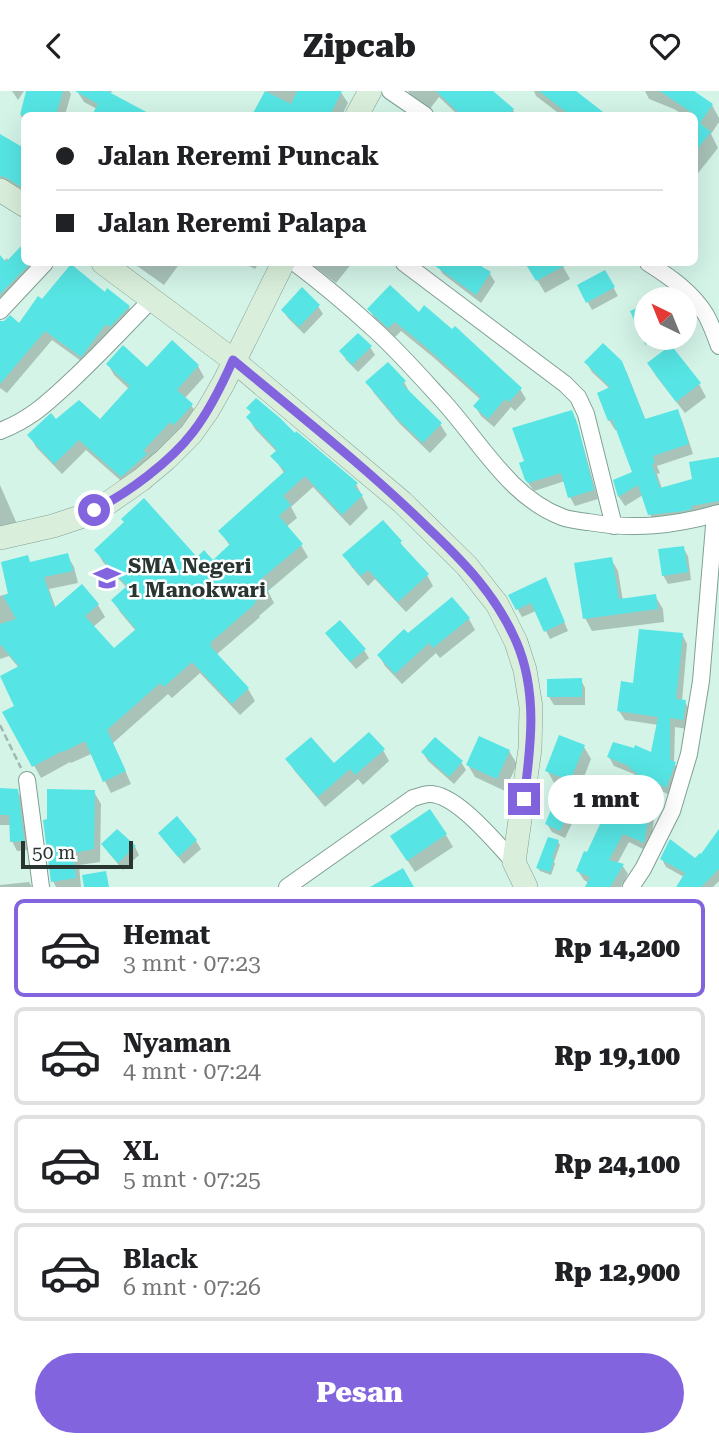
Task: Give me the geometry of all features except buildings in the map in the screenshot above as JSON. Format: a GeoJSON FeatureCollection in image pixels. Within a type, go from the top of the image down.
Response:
{"type":"FeatureCollection","features":[{"type":"Feature","properties":{"kind":"street"},"geometry":{"type":"LineString","coordinates":[[359,112],[370,91]]}},
{"type":"Feature","properties":{"kind":"street"},"geometry":{"type":"LineString","coordinates":[[390,91],[421,112]]}},
{"type":"Feature","properties":{"kind":"street"},"geometry":{"type":"LineString","coordinates":[[0,190],[21,203]]}},
{"type":"Feature","properties":{"kind":"street"},"geometry":{"type":"LineString","coordinates":[[0,311],[42,266]]}},
{"type":"Feature","properties":{"kind":"street"},"geometry":{"type":"LineString","coordinates":[[107,266],[233,360],[402,502],[467,566],[497,604],[516,642],[525,670],[531,707],[530,749],[514,862]]}},
{"type":"Feature","properties":{"kind":"street"},"geometry":{"type":"LineString","coordinates":[[0,538],[80,517],[108,503],[166,459],[191,434],[208,410],[280,266]]}},
{"type":"Feature","properties":{"kind":"street"},"geometry":{"type":"LineString","coordinates":[[299,266],[377,332],[443,401],[508,479],[542,507],[564,518],[614,526],[652,526],[684,522],[717,513],[701,681],[689,754],[672,811],[631,887]]}},
{"type":"Feature","properties":{"kind":"street"},"geometry":{"type":"LineString","coordinates":[[408,266],[565,384],[578,397],[586,414],[614,526]]}},
{"type":"Feature","properties":{"kind":"street"},"geometry":{"type":"LineString","coordinates":[[652,266],[693,297],[706,316],[719,345]]}},
{"type":"Feature","properties":{"kind":"street"},"geometry":{"type":"LineString","coordinates":[[0,431],[39,411],[93,361],[152,299]]}},
{"type":"Feature","properties":{"kind":"street"},"geometry":{"type":"LineString","coordinates":[[27,780],[41,887]]}},
{"type":"Feature","properties":{"kind":"street"},"geometry":{"type":"LineString","coordinates":[[287,887],[414,798],[428,793],[440,795],[465,810],[514,862],[526,887]]}},
{"type":"Feature","properties":{"kind":"path"},"geometry":{"type":"LineString","coordinates":[[0,725],[27,780]]}},
{"type":"Feature","properties":{"kind":"place","name":"SMA Negeri 1 Manokwari"},"geometry":{"type":"Point","coordinates":[107,578]}},
{"type":"Feature","properties":{"kind":"route"},"geometry":{"type":"LineString","coordinates":[[94,510],[141,480],[191,434],[224,382],[233,360],[402,502],[467,566],[497,604],[516,642],[525,670],[531,707],[530,749],[524,799]]}}]}
